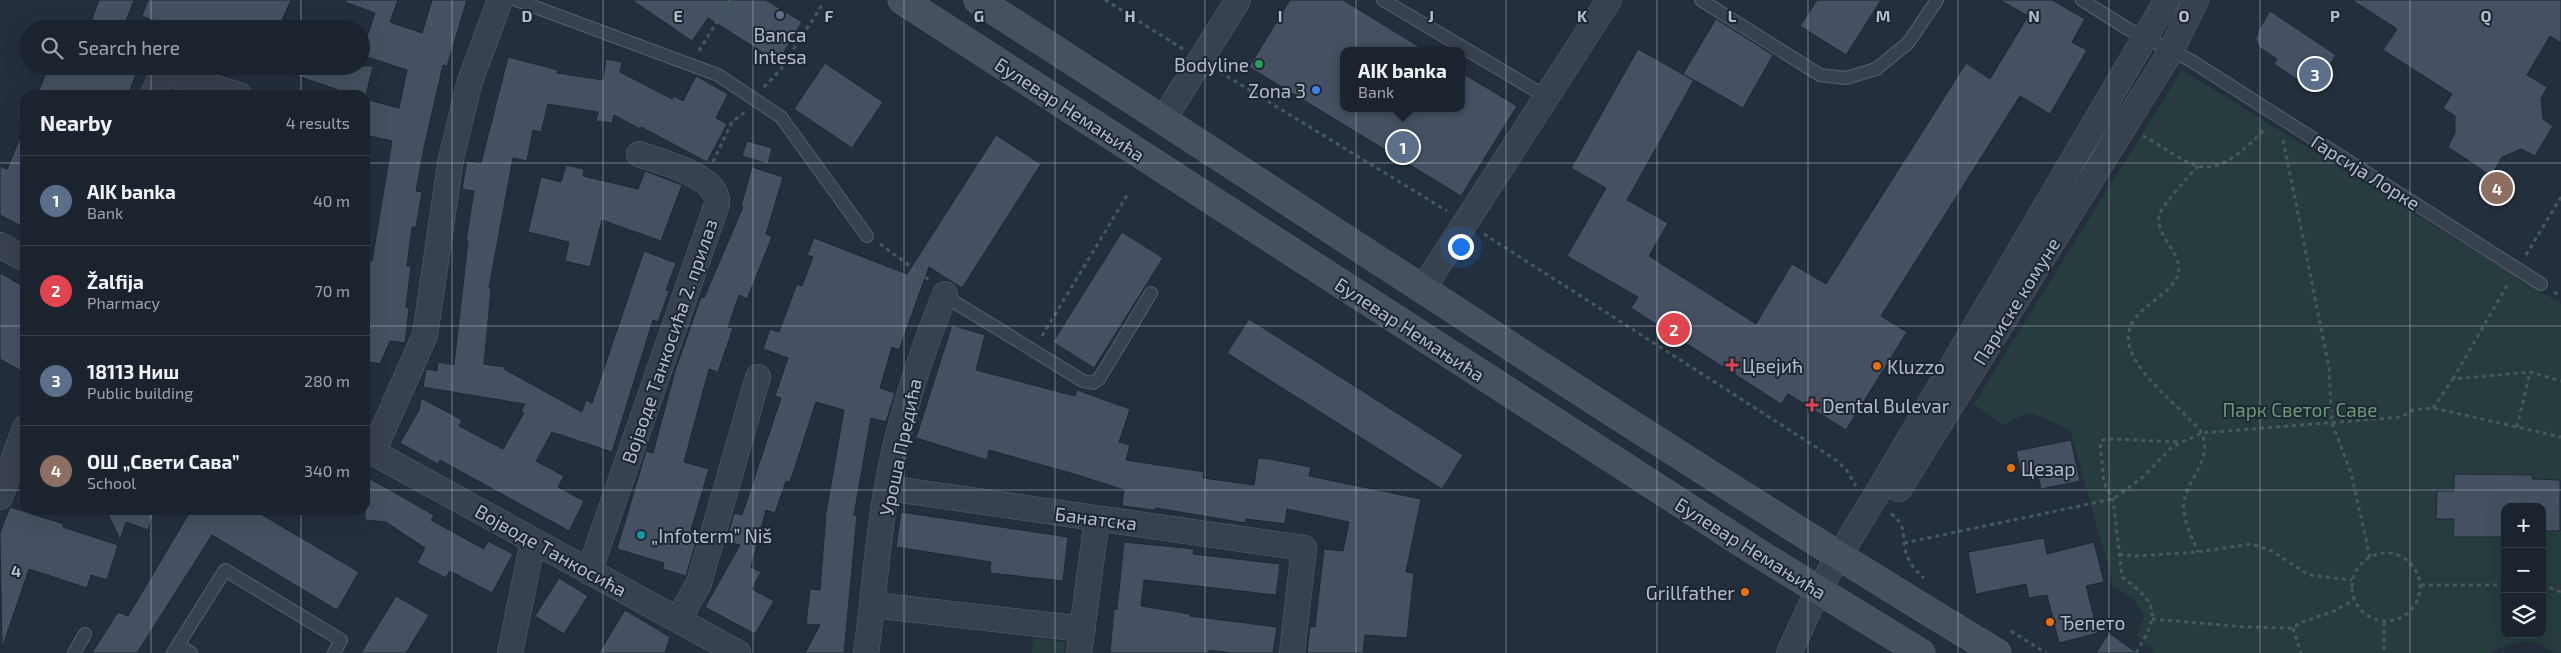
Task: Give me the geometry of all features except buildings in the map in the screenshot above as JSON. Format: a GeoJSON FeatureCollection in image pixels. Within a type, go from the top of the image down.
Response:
{"type":"FeatureCollection","features":[{"type":"Feature","properties":{"kind":"street"},"geometry":{"type":"LineString","coordinates":[[370,448],[424,335],[450,158],[470,81],[500,0]]}},
{"type":"Feature","properties":{"kind":"street","name":"Булевар Немањића"},"geometry":{"type":"LineString","coordinates":[[902,0],[1824,594],[1921,653]]}},
{"type":"Feature","properties":{"kind":"street","name":"Булевар Немањића"},"geometry":{"type":"LineString","coordinates":[[978,0],[1422,290],[1845,561],[2001,641]]}},
{"type":"Feature","properties":{"kind":"street"},"geometry":{"type":"LineString","coordinates":[[1163,120],[1238,0]]}},
{"type":"Feature","properties":{"kind":"street","name":"Булевар Немањића"},"geometry":{"type":"LineString","coordinates":[[1422,290],[1545,96],[1609,0]]}},
{"type":"Feature","properties":{"kind":"street","name":"Париске комуне"},"geometry":{"type":"LineString","coordinates":[[1845,561],[2146,38],[2166,0]]}},
{"type":"Feature","properties":{"kind":"street","name":"Париске комуне"},"geometry":{"type":"LineString","coordinates":[[1789,653],[1845,561],[2181,56],[2196,0]]}},
{"type":"Feature","properties":{"kind":"street"},"geometry":{"type":"LineString","coordinates":[[154,90],[161,75]]}},
{"type":"Feature","properties":{"kind":"street"},"geometry":{"type":"LineString","coordinates":[[172,75],[222,90]]}},
{"type":"Feature","properties":{"kind":"street","name":"Војводе Танкосића 2. прилаз"},"geometry":{"type":"LineString","coordinates":[[589,572],[717,204],[714,190],[705,181],[638,154]]}},
{"type":"Feature","properties":{"kind":"street"},"geometry":{"type":"LineString","coordinates":[[0,245],[20,256]]}},
{"type":"Feature","properties":{"kind":"street","name":"Уроша Предића"},"geometry":{"type":"LineString","coordinates":[[866,653],[887,488],[913,380],[945,294]]}},
{"type":"Feature","properties":{"kind":"street"},"geometry":{"type":"LineString","coordinates":[[678,620],[699,583],[758,376]]}},
{"type":"Feature","properties":{"kind":"street"},"geometry":{"type":"LineString","coordinates":[[0,497],[20,442]]}},
{"type":"Feature","properties":{"kind":"street","name":"Војводе Танкосића"},"geometry":{"type":"LineString","coordinates":[[370,451],[738,653]]}},
{"type":"Feature","properties":{"kind":"street","name":"Банатска"},"geometry":{"type":"LineString","coordinates":[[887,488],[1304,548],[1292,653]]}},
{"type":"Feature","properties":{"kind":"street"},"geometry":{"type":"LineString","coordinates":[[873,605],[1081,641],[1098,519]]}},
{"type":"Feature","properties":{"kind":"street"},"geometry":{"type":"LineString","coordinates":[[510,653],[533,541]]}},
{"type":"Feature","properties":{"kind":"lane"},"geometry":{"type":"LineString","coordinates":[[516,0],[718,76],[781,117],[867,236]]}},
{"type":"Feature","properties":{"kind":"lane"},"geometry":{"type":"LineString","coordinates":[[1383,0],[1462,47]]}},
{"type":"Feature","properties":{"kind":"lane"},"geometry":{"type":"LineString","coordinates":[[1701,0],[1820,75],[1846,78],[1876,69],[1908,42],[1937,0]]}},
{"type":"Feature","properties":{"kind":"lane","name":"Гарсија Лорке"},"geometry":{"type":"LineString","coordinates":[[2082,0],[2146,38],[2181,56],[2541,284]]}},
{"type":"Feature","properties":{"kind":"lane"},"geometry":{"type":"LineString","coordinates":[[1465,49],[1545,96]]}},
{"type":"Feature","properties":{"kind":"lane"},"geometry":{"type":"LineString","coordinates":[[945,294],[956,303],[1083,381],[1093,383],[1099,379],[1150,293]]}},
{"type":"Feature","properties":{"kind":"lane"},"geometry":{"type":"LineString","coordinates":[[191,653],[176,649],[226,570],[341,640],[334,653]]}},
{"type":"Feature","properties":{"kind":"lane"},"geometry":{"type":"LineString","coordinates":[[74,653],[85,634]]}},
{"type":"Feature","properties":{"kind":"path"},"geometry":{"type":"LineString","coordinates":[[690,65],[730,0]]}},
{"type":"Feature","properties":{"kind":"path"},"geometry":{"type":"LineString","coordinates":[[1105,0],[1466,222],[1833,458],[1846,469],[1858,492]]}},
{"type":"Feature","properties":{"kind":"path"},"geometry":{"type":"LineString","coordinates":[[2140,134],[2198,166],[2210,166],[2239,155],[2269,126]]}},
{"type":"Feature","properties":{"kind":"path"},"geometry":{"type":"LineString","coordinates":[[2283,137],[2329,366],[2332,424],[2351,473],[2370,557]]}},
{"type":"Feature","properties":{"kind":"path"},"geometry":{"type":"LineString","coordinates":[[2198,166],[2160,214],[2160,229],[2178,262],[2178,273],[2172,287],[2144,306],[2132,323],[2129,343],[2137,364],[2202,433],[2204,450],[2198,472],[2184,500],[2184,520],[2198,552]]}},
{"type":"Feature","properties":{"kind":"path"},"geometry":{"type":"LineString","coordinates":[[1033,350],[1130,192]]}},
{"type":"Feature","properties":{"kind":"path"},"geometry":{"type":"LineString","coordinates":[[2433,408],[2453,378],[2561,197]]}},
{"type":"Feature","properties":{"kind":"path"},"geometry":{"type":"LineString","coordinates":[[867,236],[893,251],[945,294]]}},
{"type":"Feature","properties":{"kind":"path"},"geometry":{"type":"LineString","coordinates":[[2453,378],[2530,372],[2561,381]]}},
{"type":"Feature","properties":{"kind":"path"},"geometry":{"type":"LineString","coordinates":[[2517,427],[2530,372]]}},
{"type":"Feature","properties":{"kind":"path"},"geometry":{"type":"LineString","coordinates":[[1904,543],[2113,499],[2143,477],[2172,447],[2202,433],[2401,417],[2413,410],[2433,408],[2561,437]]}},
{"type":"Feature","properties":{"kind":"path"},"geometry":{"type":"LineString","coordinates":[[2136,653],[2147,634],[2152,619],[2151,606],[2146,595],[2122,577],[2113,499],[2104,484],[2100,442],[2105,439],[2112,439],[2182,442]]}},
{"type":"Feature","properties":{"kind":"path"},"geometry":{"type":"LineString","coordinates":[[1894,516],[1903,527],[1904,543],[1910,562],[1925,580]]}},
{"type":"Feature","properties":{"kind":"path"},"geometry":{"type":"LineString","coordinates":[[2119,554],[2136,556],[2198,552],[2251,544],[2272,551],[2309,575],[2352,580]]}},
{"type":"Feature","properties":{"kind":"path"},"geometry":{"type":"LineString","coordinates":[[2387,553],[2404,558],[2416,569],[2421,585],[2417,604],[2403,618],[2384,622],[2366,615],[2354,600],[2352,580],[2359,566],[2370,557],[2387,553]]}},
{"type":"Feature","properties":{"kind":"path"},"geometry":{"type":"LineString","coordinates":[[2421,585],[2501,585]]}},
{"type":"Feature","properties":{"kind":"path"},"geometry":{"type":"LineString","coordinates":[[2546,586],[2561,592]]}},
{"type":"Feature","properties":{"kind":"path"},"geometry":{"type":"LineString","coordinates":[[2152,619],[2246,627],[2293,628],[2299,623],[2332,612],[2354,600]]}},
{"type":"Feature","properties":{"kind":"path"},"geometry":{"type":"LineString","coordinates":[[2384,622],[2384,653]]}},
{"type":"Feature","properties":{"kind":"path"},"geometry":{"type":"LineString","coordinates":[[2293,628],[2301,653]]}},
{"type":"Feature","properties":{"kind":"path"},"geometry":{"type":"LineString","coordinates":[[2001,641],[2046,653]]}},
{"type":"Feature","properties":{"kind":"green space","name":"Парк Светог Саве"},"geometry":{"type":"Polygon","coordinates":[[[2182,70],[2561,304],[2561,653],[2554,652],[2536,643],[2524,642],[2507,646],[2491,653],[2152,653],[2154,650],[2137,636],[2144,616],[2132,597],[2114,587],[2070,430],[2030,412],[2003,425],[1974,404],[2182,70]]]}},
{"type":"Feature","properties":{"kind":"green space"},"geometry":{"type":"Polygon","coordinates":[[[1034,638],[1065,642],[1064,653],[1032,653],[1034,638]]]}},
{"type":"Feature","properties":{"kind":"place","name":"Banca Intesa"},"geometry":{"type":"Point","coordinates":[780,15]}},
{"type":"Feature","properties":{"kind":"place","name":"Bodyline"},"geometry":{"type":"Point","coordinates":[1259,64]}},
{"type":"Feature","properties":{"kind":"place","name":"18113 Ниш"},"geometry":{"type":"Point","coordinates":[2315,74]}},
{"type":"Feature","properties":{"kind":"place","name":"Zona 3"},"geometry":{"type":"Point","coordinates":[1316,90]}},
{"type":"Feature","properties":{"kind":"place","name":"AIK banka"},"geometry":{"type":"Point","coordinates":[1403,147]}},
{"type":"Feature","properties":{"kind":"place","name":"ОШ „Свети Сава”"},"geometry":{"type":"Point","coordinates":[2497,188]}},
{"type":"Feature","properties":{"kind":"place","name":"Žalfija"},"geometry":{"type":"Point","coordinates":[1674,329]}},
{"type":"Feature","properties":{"kind":"place","name":"Цвејић"},"geometry":{"type":"Point","coordinates":[1732,365]}},
{"type":"Feature","properties":{"kind":"place","name":"Kluzzo"},"geometry":{"type":"Point","coordinates":[1877,366]}},
{"type":"Feature","properties":{"kind":"place","name":"Dental Bulevar"},"geometry":{"type":"Point","coordinates":[1812,405]}},
{"type":"Feature","properties":{"kind":"place","name":"Цезар"},"geometry":{"type":"Point","coordinates":[2011,468]}},
{"type":"Feature","properties":{"kind":"place","name":"„Infoterm” Niš"},"geometry":{"type":"Point","coordinates":[641,535]}},
{"type":"Feature","properties":{"kind":"place","name":"Grillfather"},"geometry":{"type":"Point","coordinates":[1745,592]}},
{"type":"Feature","properties":{"kind":"place","name":"Ђепето"},"geometry":{"type":"Point","coordinates":[2050,622]}}]}
